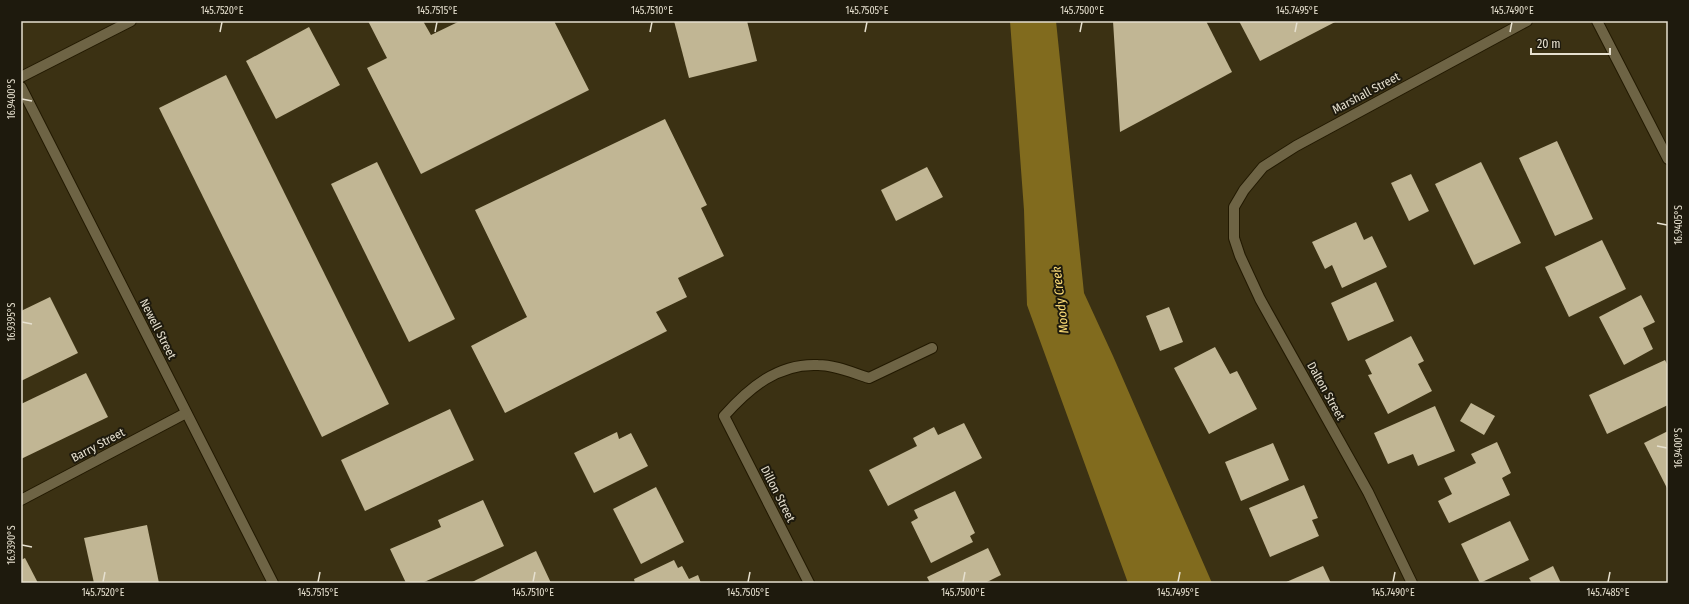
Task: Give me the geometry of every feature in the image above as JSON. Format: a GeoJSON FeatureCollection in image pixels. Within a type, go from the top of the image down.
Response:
{"type":"FeatureCollection","features":[{"type":"Feature","properties":{"kind":"street"},"geometry":{"type":"LineString","coordinates":[[21,77],[131,21]]}},
{"type":"Feature","properties":{"kind":"street","name":"Marshall Street"},"geometry":{"type":"LineString","coordinates":[[1234,207],[1244,190],[1263,167],[1323,131],[1527,21]]}},
{"type":"Feature","properties":{"kind":"street"},"geometry":{"type":"LineString","coordinates":[[1597,21],[1668,159]]}},
{"type":"Feature","properties":{"kind":"street","name":"Newell Street"},"geometry":{"type":"LineString","coordinates":[[21,87],[273,583]]}},
{"type":"Feature","properties":{"kind":"street","name":"Dalton Street"},"geometry":{"type":"LineString","coordinates":[[1234,207],[1234,238],[1240,256],[1260,299],[1368,492],[1412,583]]}},
{"type":"Feature","properties":{"kind":"street","name":"Dillon Street"},"geometry":{"type":"LineString","coordinates":[[809,583],[724,416],[750,389],[770,376],[789,369],[818,365],[831,367],[869,378],[932,348]]}},
{"type":"Feature","properties":{"kind":"street","name":"Barry Street"},"geometry":{"type":"LineString","coordinates":[[21,500],[186,413]]}},
{"type":"Feature","properties":{"kind":"water","name":"Moody Creek"},"geometry":{"type":"Polygon","coordinates":[[[1010,21],[1056,21],[1084,293],[1212,583],[1128,583],[1027,305],[1024,210],[1010,21]]]}},
{"type":"Feature","properties":{"kind":"building"},"geometry":{"type":"Polygon","coordinates":[[[368,21],[423,21],[431,35],[460,21],[554,21],[589,90],[421,174],[367,68],[387,58],[368,21]]]}},
{"type":"Feature","properties":{"kind":"building"},"geometry":{"type":"Polygon","coordinates":[[[674,21],[747,21],[757,61],[689,78],[674,21]]]}},
{"type":"Feature","properties":{"kind":"building"},"geometry":{"type":"Polygon","coordinates":[[[1113,21],[1206,21],[1232,72],[1120,132],[1113,21]]]}},
{"type":"Feature","properties":{"kind":"building"},"geometry":{"type":"Polygon","coordinates":[[[1239,21],[1337,21],[1260,61],[1239,21]]]}},
{"type":"Feature","properties":{"kind":"building"},"geometry":{"type":"Polygon","coordinates":[[[309,27],[340,85],[276,119],[246,61],[309,27]]]}},
{"type":"Feature","properties":{"kind":"building"},"geometry":{"type":"Polygon","coordinates":[[[226,75],[389,404],[322,437],[159,108],[226,75]]]}},
{"type":"Feature","properties":{"kind":"building"},"geometry":{"type":"Polygon","coordinates":[[[665,119],[707,205],[701,208],[724,256],[678,278],[687,297],[656,312],[667,331],[505,413],[471,346],[527,317],[475,210],[665,119]]]}},
{"type":"Feature","properties":{"kind":"building"},"geometry":{"type":"Polygon","coordinates":[[[1557,141],[1593,219],[1555,236],[1519,158],[1557,141]]]}},
{"type":"Feature","properties":{"kind":"building"},"geometry":{"type":"Polygon","coordinates":[[[377,162],[455,319],[409,342],[331,184],[377,162]]]}},
{"type":"Feature","properties":{"kind":"building"},"geometry":{"type":"Polygon","coordinates":[[[1481,162],[1521,243],[1474,265],[1435,184],[1481,162]]]}},
{"type":"Feature","properties":{"kind":"building"},"geometry":{"type":"Polygon","coordinates":[[[927,167],[943,197],[896,221],[881,190],[927,167]]]}},
{"type":"Feature","properties":{"kind":"building"},"geometry":{"type":"Polygon","coordinates":[[[1411,174],[1429,211],[1409,221],[1391,183],[1411,174]]]}},
{"type":"Feature","properties":{"kind":"building"},"geometry":{"type":"Polygon","coordinates":[[[1356,222],[1364,240],[1372,236],[1387,267],[1342,288],[1332,265],[1325,269],[1312,242],[1356,222]]]}},
{"type":"Feature","properties":{"kind":"building"},"geometry":{"type":"Polygon","coordinates":[[[1602,240],[1626,289],[1569,317],[1545,267],[1602,240]]]}},
{"type":"Feature","properties":{"kind":"building"},"geometry":{"type":"Polygon","coordinates":[[[1376,282],[1394,321],[1348,341],[1331,303],[1376,282]]]}},
{"type":"Feature","properties":{"kind":"building"},"geometry":{"type":"Polygon","coordinates":[[[1641,295],[1655,322],[1643,328],[1653,349],[1624,365],[1599,317],[1641,295]]]}},
{"type":"Feature","properties":{"kind":"building"},"geometry":{"type":"Polygon","coordinates":[[[50,297],[78,353],[21,381],[21,311],[50,297]]]}},
{"type":"Feature","properties":{"kind":"building"},"geometry":{"type":"Polygon","coordinates":[[[1169,307],[1183,342],[1160,351],[1146,316],[1169,307]]]}},
{"type":"Feature","properties":{"kind":"building"},"geometry":{"type":"Polygon","coordinates":[[[1411,336],[1424,361],[1418,364],[1432,391],[1388,414],[1368,375],[1372,374],[1365,360],[1411,336]]]}},
{"type":"Feature","properties":{"kind":"building"},"geometry":{"type":"Polygon","coordinates":[[[1215,347],[1230,374],[1237,371],[1257,409],[1209,434],[1174,368],[1215,347]]]}},
{"type":"Feature","properties":{"kind":"building"},"geometry":{"type":"Polygon","coordinates":[[[1665,360],[1668,366],[1668,405],[1607,434],[1589,395],[1665,360]]]}},
{"type":"Feature","properties":{"kind":"building"},"geometry":{"type":"Polygon","coordinates":[[[86,373],[108,417],[21,459],[21,404],[86,373]]]}},
{"type":"Feature","properties":{"kind":"building"},"geometry":{"type":"Polygon","coordinates":[[[1471,403],[1495,416],[1484,435],[1460,421],[1471,403]]]}},
{"type":"Feature","properties":{"kind":"building"},"geometry":{"type":"Polygon","coordinates":[[[1435,406],[1455,451],[1418,466],[1413,454],[1388,464],[1374,433],[1435,406]]]}},
{"type":"Feature","properties":{"kind":"building"},"geometry":{"type":"Polygon","coordinates":[[[450,409],[474,460],[365,511],[341,460],[450,409]]]}},
{"type":"Feature","properties":{"kind":"building"},"geometry":{"type":"Polygon","coordinates":[[[964,423],[982,458],[888,506],[869,470],[917,446],[913,438],[934,427],[938,435],[964,423]]]}},
{"type":"Feature","properties":{"kind":"building"},"geometry":{"type":"Polygon","coordinates":[[[1668,431],[1668,490],[1644,443],[1668,431]]]}},
{"type":"Feature","properties":{"kind":"building"},"geometry":{"type":"Polygon","coordinates":[[[617,432],[619,439],[631,433],[648,466],[594,493],[574,453],[617,432]]]}},
{"type":"Feature","properties":{"kind":"building"},"geometry":{"type":"Polygon","coordinates":[[[1497,442],[1511,473],[1502,478],[1510,495],[1449,523],[1438,501],[1452,494],[1444,478],[1476,463],[1471,454],[1497,442]]]}},
{"type":"Feature","properties":{"kind":"building"},"geometry":{"type":"Polygon","coordinates":[[[1273,443],[1289,480],[1241,501],[1225,462],[1273,443]]]}},
{"type":"Feature","properties":{"kind":"building"},"geometry":{"type":"Polygon","coordinates":[[[1304,485],[1318,518],[1312,520],[1319,536],[1270,557],[1249,508],[1304,485]]]}},
{"type":"Feature","properties":{"kind":"building"},"geometry":{"type":"Polygon","coordinates":[[[656,487],[684,542],[641,564],[613,509],[656,487]]]}},
{"type":"Feature","properties":{"kind":"building"},"geometry":{"type":"Polygon","coordinates":[[[955,491],[975,533],[970,536],[973,542],[931,563],[911,522],[918,518],[914,510],[955,491]]]}},
{"type":"Feature","properties":{"kind":"building"},"geometry":{"type":"Polygon","coordinates":[[[483,500],[504,546],[422,583],[406,583],[390,549],[441,527],[438,520],[483,500]]]}},
{"type":"Feature","properties":{"kind":"building"},"geometry":{"type":"Polygon","coordinates":[[[1510,521],[1529,560],[1480,583],[1461,544],[1510,521]]]}},
{"type":"Feature","properties":{"kind":"building"},"geometry":{"type":"Polygon","coordinates":[[[147,525],[159,583],[94,583],[84,538],[147,525]]]}},
{"type":"Feature","properties":{"kind":"building"},"geometry":{"type":"Polygon","coordinates":[[[988,548],[1001,575],[985,583],[930,583],[927,577],[988,548]]]}},
{"type":"Feature","properties":{"kind":"building"},"geometry":{"type":"Polygon","coordinates":[[[536,551],[551,583],[470,583],[536,551]]]}},
{"type":"Feature","properties":{"kind":"building"},"geometry":{"type":"Polygon","coordinates":[[[25,558],[38,583],[21,583],[21,560],[25,558]]]}},
{"type":"Feature","properties":{"kind":"building"},"geometry":{"type":"Polygon","coordinates":[[[674,560],[678,568],[682,566],[689,579],[698,575],[701,583],[635,583],[634,579],[674,560]]]}},
{"type":"Feature","properties":{"kind":"building"},"geometry":{"type":"Polygon","coordinates":[[[1323,566],[1331,583],[1284,583],[1323,566]]]}},
{"type":"Feature","properties":{"kind":"building"},"geometry":{"type":"Polygon","coordinates":[[[1553,566],[1561,583],[1532,583],[1529,578],[1553,566]]]}}]}
